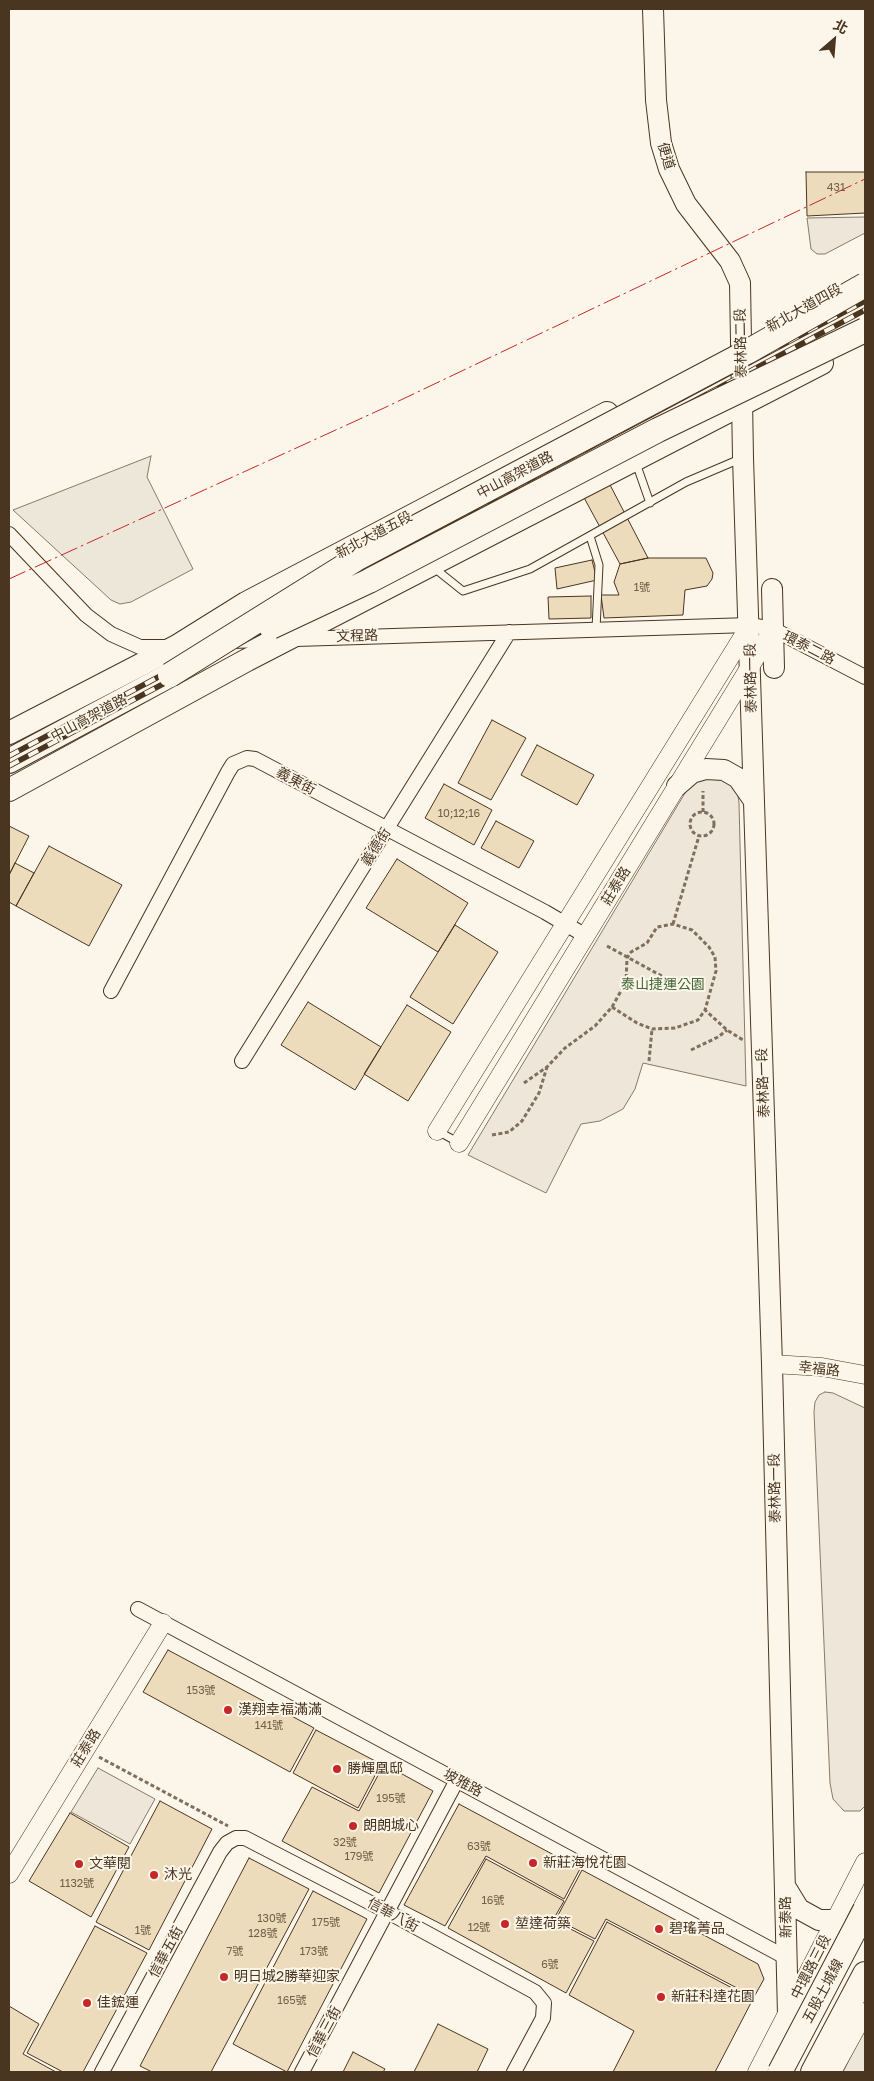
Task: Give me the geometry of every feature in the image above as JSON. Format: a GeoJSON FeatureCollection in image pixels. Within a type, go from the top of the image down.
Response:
{"type":"FeatureCollection","features":[{"type":"Feature","properties":{"kind":"highway","name":"中山高架道路"},"geometry":{"type":"LineString","coordinates":[[170,675],[356,559],[747,352],[865,285]]}},
{"type":"Feature","properties":{"kind":"highway"},"geometry":{"type":"LineString","coordinates":[[742,404],[765,359],[865,306]]}},
{"type":"Feature","properties":{"kind":"highway","name":"中山高架道路"},"geometry":{"type":"LineString","coordinates":[[9,761],[170,675],[369,581],[658,430],[865,330]]}},
{"type":"Feature","properties":{"kind":"highway"},"geometry":{"type":"LineString","coordinates":[[742,342],[765,359]]}},
{"type":"Feature","properties":{"kind":"highway","name":"五股土城線"},"geometry":{"type":"LineString","coordinates":[[780,2072],[865,1910]]}},
{"type":"Feature","properties":{"kind":"highway"},"geometry":{"type":"LineString","coordinates":[[813,2072],[865,1974]]}},
{"type":"Feature","properties":{"kind":"main road","name":"便道"},"geometry":{"type":"LineString","coordinates":[[653,9],[656,100],[661,143],[669,169],[686,204],[730,261],[740,283]]}},
{"type":"Feature","properties":{"kind":"main road","name":"新北大道四段"},"geometry":{"type":"LineString","coordinates":[[742,342],[865,274]]}},
{"type":"Feature","properties":{"kind":"main road","name":"泰林路二段"},"geometry":{"type":"LineString","coordinates":[[740,283],[742,404]]}},
{"type":"Feature","properties":{"kind":"main road"},"geometry":{"type":"LineString","coordinates":[[9,790],[289,638],[865,340]]}},
{"type":"Feature","properties":{"kind":"main road","name":"新北大道五段"},"geometry":{"type":"LineString","coordinates":[[9,733],[177,646],[246,603],[742,342]]}},
{"type":"Feature","properties":{"kind":"main road","name":"泰林路一段"},"geometry":{"type":"LineString","coordinates":[[742,404],[772,1364],[782,1762]]}},
{"type":"Feature","properties":{"kind":"main road"},"geometry":{"type":"LineString","coordinates":[[472,484],[465,498],[468,515],[474,521],[496,532]]}},
{"type":"Feature","properties":{"kind":"main road","name":"泰林路一段"},"geometry":{"type":"LineString","coordinates":[[772,589],[774,668]]}},
{"type":"Feature","properties":{"kind":"main road"},"geometry":{"type":"LineString","coordinates":[[677,786],[692,773],[706,769],[724,770],[738,778],[754,801]]}},
{"type":"Feature","properties":{"kind":"main road","name":"新泰路"},"geometry":{"type":"LineString","coordinates":[[782,1762],[790,2072]]}},
{"type":"Feature","properties":{"kind":"main road"},"geometry":{"type":"LineString","coordinates":[[785,1886],[799,1909],[819,1920],[835,1920]]}},
{"type":"Feature","properties":{"kind":"street","name":"文程路"},"geometry":{"type":"LineString","coordinates":[[9,534],[86,615],[111,634],[140,647],[289,638],[750,625]]}},
{"type":"Feature","properties":{"kind":"street","name":"環泰二路"},"geometry":{"type":"LineString","coordinates":[[750,625],[773,629],[865,677]]}},
{"type":"Feature","properties":{"kind":"street","name":"莊泰路"},"geometry":{"type":"LineString","coordinates":[[438,1131],[750,625]]}},
{"type":"Feature","properties":{"kind":"street","name":"莊泰路"},"geometry":{"type":"LineString","coordinates":[[459,1144],[773,629]]}},
{"type":"Feature","properties":{"kind":"street","name":"義德街"},"geometry":{"type":"LineString","coordinates":[[242,1061],[509,632]]}},
{"type":"Feature","properties":{"kind":"street","name":"義東街"},"geometry":{"type":"LineString","coordinates":[[111,991],[228,772],[233,764],[247,758],[255,759],[586,936]]}},
{"type":"Feature","properties":{"kind":"street","name":"幸福路"},"geometry":{"type":"LineString","coordinates":[[772,1364],[822,1367],[865,1375]]}},
{"type":"Feature","properties":{"kind":"street","name":"坡雅路"},"geometry":{"type":"LineString","coordinates":[[138,1609],[787,1958]]}},
{"type":"Feature","properties":{"kind":"street","name":"莊泰路"},"geometry":{"type":"LineString","coordinates":[[9,1874],[164,1623]]}},
{"type":"Feature","properties":{"kind":"street","name":"信華三街"},"geometry":{"type":"LineString","coordinates":[[302,2072],[457,1780]]}},
{"type":"Feature","properties":{"kind":"street","name":"信華八街"},"geometry":{"type":"LineString","coordinates":[[233,1832],[255,1841],[535,1992],[544,2003],[543,2018],[514,2072]]}},
{"type":"Feature","properties":{"kind":"street","name":"信華五街"},"geometry":{"type":"LineString","coordinates":[[102,2072],[220,1852],[233,1832]]}},
{"type":"Feature","properties":{"kind":"street","name":"中環路三段"},"geometry":{"type":"LineString","coordinates":[[757,2072],[865,1862]]}},
{"type":"Feature","properties":{"kind":"street"},"geometry":{"type":"LineString","coordinates":[[832,2072],[865,2012]]}},
{"type":"Feature","properties":{"kind":"lane"},"geometry":{"type":"LineString","coordinates":[[430,565],[463,591],[530,569],[686,482],[743,458]]}},
{"type":"Feature","properties":{"kind":"lane"},"geometry":{"type":"LineString","coordinates":[[634,460],[650,503]]}},
{"type":"Feature","properties":{"kind":"lane"},"geometry":{"type":"LineString","coordinates":[[590,536],[600,565],[596,629]]}},
{"type":"Feature","properties":{"kind":"lane"},"geometry":{"type":"LineString","coordinates":[[438,1131],[459,1144]]}},
{"type":"Feature","properties":{"kind":"path"},"geometry":{"type":"LineString","coordinates":[[703,791],[703,812]]}},
{"type":"Feature","properties":{"kind":"path"},"geometry":{"type":"LineString","coordinates":[[699,836],[691,828],[691,821],[695,815],[703,812]]}},
{"type":"Feature","properties":{"kind":"path"},"geometry":{"type":"LineString","coordinates":[[699,836],[710,834],[714,827],[713,819],[703,812]]}},
{"type":"Feature","properties":{"kind":"path"},"geometry":{"type":"LineString","coordinates":[[673,924],[699,836]]}},
{"type":"Feature","properties":{"kind":"path"},"geometry":{"type":"LineString","coordinates":[[524,1083],[547,1066],[565,1048],[595,1026],[612,1007],[626,982],[627,958],[631,952],[648,943],[657,927],[673,924],[692,930],[709,947],[715,957],[716,971],[705,1010],[698,1020],[675,1028],[652,1029],[636,1023],[612,1007]]}},
{"type":"Feature","properties":{"kind":"path"},"geometry":{"type":"LineString","coordinates":[[607,946],[682,987]]}},
{"type":"Feature","properties":{"kind":"path"},"geometry":{"type":"LineString","coordinates":[[705,1010],[727,1030],[743,1040]]}},
{"type":"Feature","properties":{"kind":"path"},"geometry":{"type":"LineString","coordinates":[[649,1061],[652,1029]]}},
{"type":"Feature","properties":{"kind":"path"},"geometry":{"type":"LineString","coordinates":[[691,1050],[718,1037],[727,1030]]}},
{"type":"Feature","properties":{"kind":"path"},"geometry":{"type":"LineString","coordinates":[[492,1135],[509,1132],[522,1121],[539,1093],[547,1066]]}},
{"type":"Feature","properties":{"kind":"path"},"geometry":{"type":"LineString","coordinates":[[86,1749],[233,1832]]}},
{"type":"Feature","properties":{"kind":"green space"},"geometry":{"type":"Polygon","coordinates":[[[865,217],[865,233],[825,254],[817,254],[811,249],[807,218],[865,217]]]}},
{"type":"Feature","properties":{"kind":"green space","name":"泰山捷運公園"},"geometry":{"type":"Polygon","coordinates":[[[711,775],[726,778],[737,789],[739,803],[746,1086],[643,1063],[635,1089],[623,1109],[600,1121],[581,1124],[546,1193],[468,1155],[688,788],[697,780],[711,775]]]}},
{"type":"Feature","properties":{"kind":"green space"},"geometry":{"type":"Polygon","coordinates":[[[825,1392],[833,1393],[865,1408],[865,1806],[860,1811],[844,1811],[833,1799],[830,1783],[814,1412],[815,1402],[819,1395],[825,1392]]]}},
{"type":"Feature","properties":{"kind":"green space"},"geometry":{"type":"Polygon","coordinates":[[[98,1768],[155,1799],[130,1844],[71,1812],[98,1768]]]}},
{"type":"Feature","properties":{"kind":"green space"},"geometry":{"type":"Polygon","coordinates":[[[865,2029],[865,2072],[843,2072],[855,2048],[865,2029]]]}},
{"type":"Feature","properties":{"kind":"shaded area"},"geometry":{"type":"Polygon","coordinates":[[[151,456],[147,477],[193,569],[131,602],[120,604],[111,600],[13,510],[151,456]]]}},
{"type":"Feature","properties":{"kind":"building"},"geometry":{"type":"Polygon","coordinates":[[[806,172],[865,172],[865,213],[807,216],[806,172]]]}},
{"type":"Feature","properties":{"kind":"building"},"geometry":{"type":"Polygon","coordinates":[[[608,481],[648,558],[620,564],[582,494],[608,481]]]}},
{"type":"Feature","properties":{"kind":"building"},"geometry":{"type":"Polygon","coordinates":[[[648,558],[706,558],[713,573],[712,579],[707,586],[685,590],[683,615],[604,618],[601,595],[619,595],[614,582],[620,564],[648,558]]]}},
{"type":"Feature","properties":{"kind":"building"},"geometry":{"type":"Polygon","coordinates":[[[592,560],[597,580],[557,589],[555,568],[592,560]]]}},
{"type":"Feature","properties":{"kind":"building"},"geometry":{"type":"Polygon","coordinates":[[[591,596],[591,618],[549,619],[548,597],[591,596]]]}},
{"type":"Feature","properties":{"kind":"building"},"geometry":{"type":"Polygon","coordinates":[[[492,720],[526,738],[491,800],[458,783],[492,720]]]}},
{"type":"Feature","properties":{"kind":"building"},"geometry":{"type":"Polygon","coordinates":[[[537,745],[594,775],[577,805],[521,775],[537,745]]]}},
{"type":"Feature","properties":{"kind":"building"},"geometry":{"type":"Polygon","coordinates":[[[444,784],[492,810],[474,845],[425,818],[444,784]]]}},
{"type":"Feature","properties":{"kind":"building"},"geometry":{"type":"Polygon","coordinates":[[[496,821],[534,841],[519,868],[481,848],[496,821]]]}},
{"type":"Feature","properties":{"kind":"building"},"geometry":{"type":"Polygon","coordinates":[[[9,826],[29,836],[9,875],[9,826]]]}},
{"type":"Feature","properties":{"kind":"building"},"geometry":{"type":"Polygon","coordinates":[[[49,846],[122,885],[89,946],[16,906],[49,846]]]}},
{"type":"Feature","properties":{"kind":"building"},"geometry":{"type":"Polygon","coordinates":[[[397,859],[468,903],[438,952],[366,908],[397,859]]]}},
{"type":"Feature","properties":{"kind":"building"},"geometry":{"type":"Polygon","coordinates":[[[15,863],[34,873],[16,906],[9,902],[9,875],[15,863]]]}},
{"type":"Feature","properties":{"kind":"building"},"geometry":{"type":"Polygon","coordinates":[[[455,925],[498,952],[453,1024],[410,997],[455,925]]]}},
{"type":"Feature","properties":{"kind":"building"},"geometry":{"type":"Polygon","coordinates":[[[308,1002],[381,1047],[355,1090],[281,1045],[308,1002]]]}},
{"type":"Feature","properties":{"kind":"building"},"geometry":{"type":"Polygon","coordinates":[[[407,1005],[451,1032],[408,1101],[364,1074],[407,1005]]]}},
{"type":"Feature","properties":{"kind":"building","name":"漢翔幸福滿滿"},"geometry":{"type":"Polygon","coordinates":[[[168,1650],[314,1728],[290,1772],[143,1692],[168,1650]]]}},
{"type":"Feature","properties":{"kind":"building","name":"勝輝凰邸"},"geometry":{"type":"Polygon","coordinates":[[[316,1730],[381,1764],[358,1808],[293,1773],[316,1730]]]}},
{"type":"Feature","properties":{"kind":"building","name":"朗朗城心"},"geometry":{"type":"Polygon","coordinates":[[[384,1764],[433,1791],[379,1893],[282,1841],[312,1787],[359,1811],[384,1764]]]}},
{"type":"Feature","properties":{"kind":"building","name":"沐光"},"geometry":{"type":"Polygon","coordinates":[[[160,1801],[212,1829],[149,1950],[96,1922],[160,1801]]]}},
{"type":"Feature","properties":{"kind":"building","name":"新莊海悅花園"},"geometry":{"type":"Polygon","coordinates":[[[459,1804],[580,1869],[564,1899],[486,1856],[445,1926],[404,1905],[459,1804]]]}},
{"type":"Feature","properties":{"kind":"building","name":"文華閱"},"geometry":{"type":"Polygon","coordinates":[[[70,1813],[129,1847],[91,1917],[29,1881],[70,1813]]]}},
{"type":"Feature","properties":{"kind":"building","name":"明日城2勝華迎家"},"geometry":{"type":"Polygon","coordinates":[[[249,1858],[309,1889],[211,2072],[152,2072],[140,2066],[249,1858]]]}},
{"type":"Feature","properties":{"kind":"building","name":"堃達荷築"},"geometry":{"type":"Polygon","coordinates":[[[486,1859],[564,1901],[553,1920],[594,1941],[566,1993],[448,1928],[486,1859]]]}},
{"type":"Feature","properties":{"kind":"building","name":"碧瑤菁品"},"geometry":{"type":"Polygon","coordinates":[[[582,1870],[758,1964],[764,1979],[754,1997],[606,1919],[595,1939],[556,1919],[582,1870]]]}},
{"type":"Feature","properties":{"kind":"building"},"geometry":{"type":"Polygon","coordinates":[[[313,1891],[367,1919],[287,2072],[233,2044],[313,1891]]]}},
{"type":"Feature","properties":{"kind":"building","name":"新莊科達花園"},"geometry":{"type":"Polygon","coordinates":[[[607,1922],[753,1999],[715,2072],[613,2072],[634,2031],[569,1995],[607,1922]]]}},
{"type":"Feature","properties":{"kind":"building","name":"佳鋐運"},"geometry":{"type":"Polygon","coordinates":[[[95,1926],[147,1953],[83,2072],[63,2072],[27,2053],[95,1926]]]}},
{"type":"Feature","properties":{"kind":"building"},"geometry":{"type":"Polygon","coordinates":[[[9,2006],[39,2024],[23,2054],[56,2072],[9,2072],[9,2006]]]}},
{"type":"Feature","properties":{"kind":"building"},"geometry":{"type":"Polygon","coordinates":[[[438,2024],[488,2049],[477,2072],[414,2072],[438,2024]]]}},
{"type":"Feature","properties":{"kind":"building"},"geometry":{"type":"Polygon","coordinates":[[[353,2052],[385,2069],[383,2072],[343,2072],[353,2052]]]}},
{"type":"Feature","properties":{"kind":"railway"},"geometry":{"type":"LineString","coordinates":[[322,590],[865,301]]}},
{"type":"Feature","properties":{"kind":"railway"},"geometry":{"type":"LineString","coordinates":[[9,766],[865,310]]}},
{"type":"Feature","properties":{"kind":"railway"},"geometry":{"type":"LineString","coordinates":[[9,756],[285,610]]}},
{"type":"Feature","properties":{"kind":"power"},"geometry":{"type":"LineString","coordinates":[[9,579],[384,408],[865,179]]}},
{"type":"Feature","properties":{"kind":"place","name":"漢翔幸福滿滿"},"geometry":{"type":"Point","coordinates":[228,1710]}},
{"type":"Feature","properties":{"kind":"place","name":"勝輝凰邸"},"geometry":{"type":"Point","coordinates":[337,1769]}},
{"type":"Feature","properties":{"kind":"place","name":"朗朗城心"},"geometry":{"type":"Point","coordinates":[353,1826]}},
{"type":"Feature","properties":{"kind":"place","name":"新莊海悅花園"},"geometry":{"type":"Point","coordinates":[533,1863]}},
{"type":"Feature","properties":{"kind":"place","name":"文華閱"},"geometry":{"type":"Point","coordinates":[79,1864]}},
{"type":"Feature","properties":{"kind":"place","name":"沐光"},"geometry":{"type":"Point","coordinates":[154,1875]}},
{"type":"Feature","properties":{"kind":"place","name":"堃達荷築"},"geometry":{"type":"Point","coordinates":[505,1924]}},
{"type":"Feature","properties":{"kind":"place","name":"碧瑤菁品"},"geometry":{"type":"Point","coordinates":[659,1929]}},
{"type":"Feature","properties":{"kind":"place","name":"明日城2勝華迎家"},"geometry":{"type":"Point","coordinates":[224,1977]}},
{"type":"Feature","properties":{"kind":"place","name":"新莊科達花園"},"geometry":{"type":"Point","coordinates":[661,1997]}},
{"type":"Feature","properties":{"kind":"place","name":"佳鋐運"},"geometry":{"type":"Point","coordinates":[87,2003]}}]}
